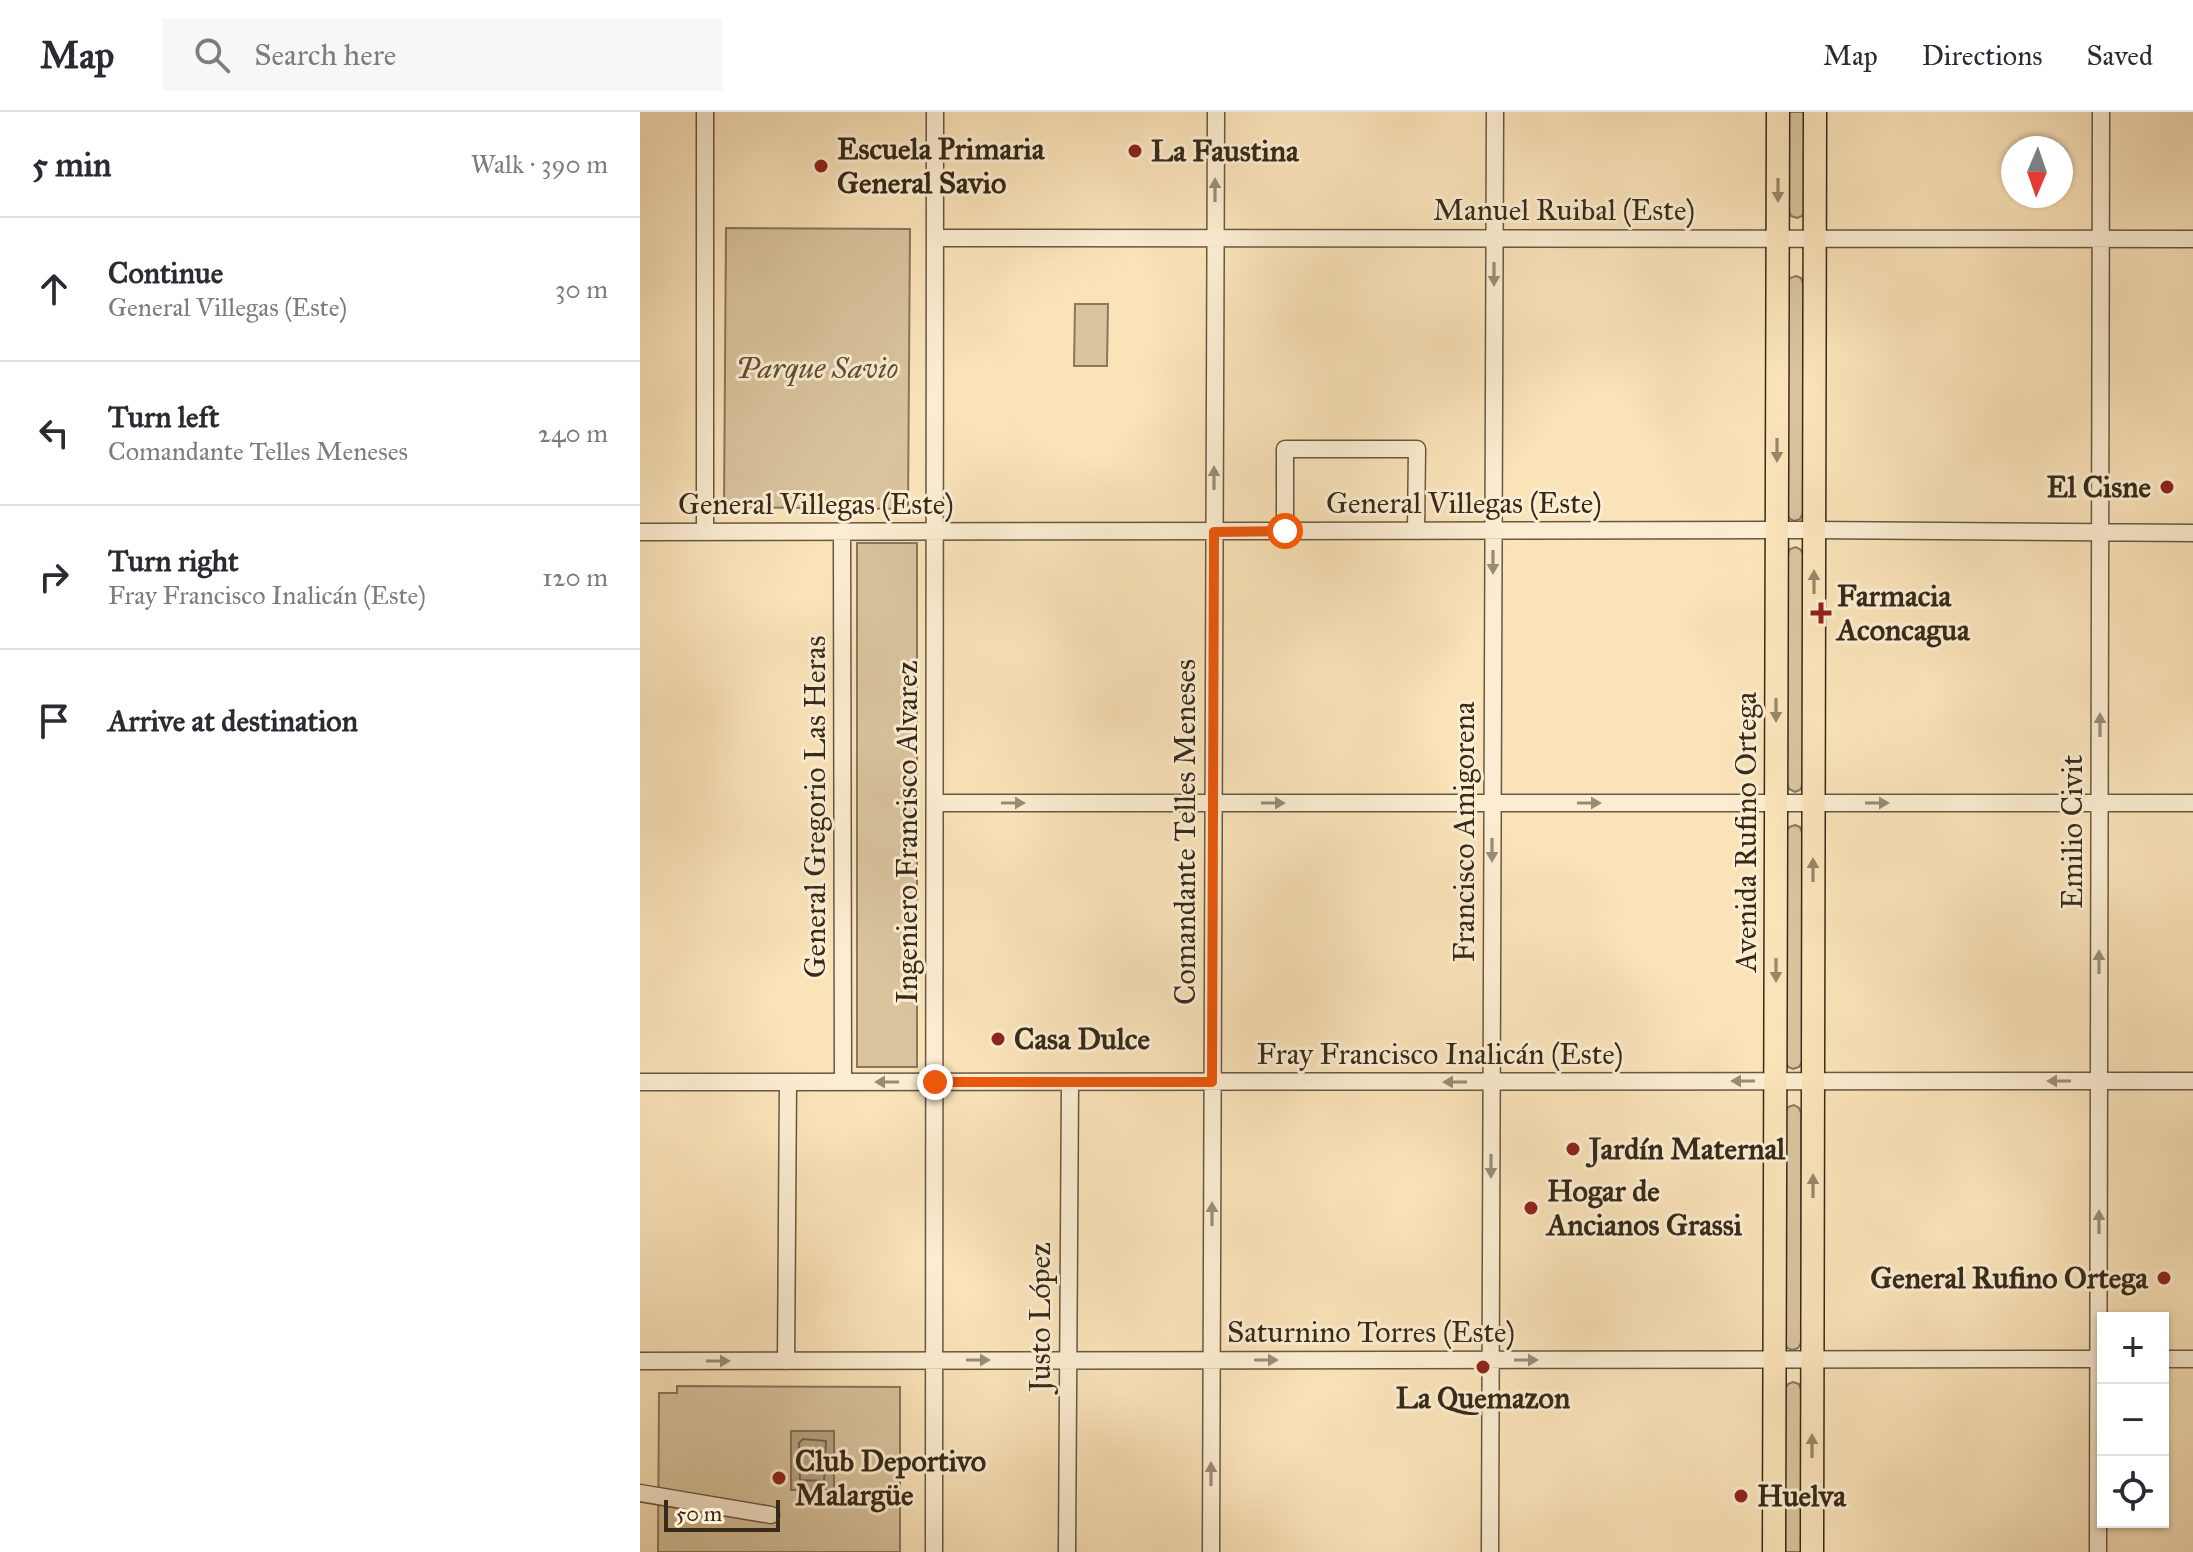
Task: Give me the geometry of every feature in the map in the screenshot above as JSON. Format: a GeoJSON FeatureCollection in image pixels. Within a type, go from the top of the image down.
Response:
{"type":"FeatureCollection","features":[{"type":"Feature","properties":{"kind":"main road","name":"Avenida Rufino Ortega"},"geometry":{"type":"LineString","coordinates":[[1774,1552],[1778,112]]}},
{"type":"Feature","properties":{"kind":"main road"},"geometry":{"type":"LineString","coordinates":[[1812,1552],[1815,112]]}},
{"type":"Feature","properties":{"kind":"street"},"geometry":{"type":"LineString","coordinates":[[705,112],[705,532]]}},
{"type":"Feature","properties":{"kind":"street","name":"Ingeniero Francisco Alvarez"},"geometry":{"type":"LineString","coordinates":[[934,1552],[935,112]]}},
{"type":"Feature","properties":{"kind":"street","name":"Comandante Telles Meneses"},"geometry":{"type":"LineString","coordinates":[[1211,1552],[1216,112]]}},
{"type":"Feature","properties":{"kind":"street","name":"Francisco Amigorena"},"geometry":{"type":"LineString","coordinates":[[1490,1552],[1495,112]]}},
{"type":"Feature","properties":{"kind":"street","name":"Emilio Civit"},"geometry":{"type":"LineString","coordinates":[[2101,112],[2101,1312]]}},
{"type":"Feature","properties":{"kind":"street","name":"Manuel Ruibal (Este)"},"geometry":{"type":"LineString","coordinates":[[935,238],[2193,239]]}},
{"type":"Feature","properties":{"kind":"street"},"geometry":{"type":"LineString","coordinates":[[1285,531],[1285,449],[1417,449],[1416,531]]}},
{"type":"Feature","properties":{"kind":"street","name":"General Villegas (Este)"},"geometry":{"type":"LineString","coordinates":[[640,532],[1814,530],[2193,533]]}},
{"type":"Feature","properties":{"kind":"street","name":"General Gregorio Las Heras"},"geometry":{"type":"LineString","coordinates":[[842,532],[843,1082]]}},
{"type":"Feature","properties":{"kind":"street"},"geometry":{"type":"LineString","coordinates":[[935,803],[2193,803]]}},
{"type":"Feature","properties":{"kind":"street","name":"Fray Francisco Inalicán (Este)"},"geometry":{"type":"LineString","coordinates":[[640,1082],[2193,1081]]}},
{"type":"Feature","properties":{"kind":"street"},"geometry":{"type":"LineString","coordinates":[[786,1361],[788,1082]]}},
{"type":"Feature","properties":{"kind":"street","name":"Justo López"},"geometry":{"type":"LineString","coordinates":[[1067,1552],[1070,1082]]}},
{"type":"Feature","properties":{"kind":"street","name":"Saturnino Torres (Este)"},"geometry":{"type":"LineString","coordinates":[[640,1361],[2097,1359]]}},
{"type":"Feature","properties":{"kind":"street"},"geometry":{"type":"LineString","coordinates":[[2169,1359],[2193,1359]]}},
{"type":"Feature","properties":{"kind":"street","name":"Emilio Civit"},"geometry":{"type":"LineString","coordinates":[[2098,1552],[2101,1384]]}},
{"type":"Feature","properties":{"kind":"street"},"geometry":{"type":"LineString","coordinates":[[640,1493],[771,1515]]}},
{"type":"Feature","properties":{"kind":"green space"},"geometry":{"type":"Polygon","coordinates":[[[1789,112],[1805,112],[1805,211],[1797,218],[1791,216],[1789,210],[1789,112]]]}},
{"type":"Feature","properties":{"kind":"green space","name":"Parque Savio"},"geometry":{"type":"Polygon","coordinates":[[[726,228],[910,229],[908,509],[724,507],[726,228]]]}},
{"type":"Feature","properties":{"kind":"green space"},"geometry":{"type":"Polygon","coordinates":[[[1796,276],[1801,278],[1803,284],[1803,513],[1800,519],[1794,521],[1787,512],[1787,283],[1796,276]]]}},
{"type":"Feature","properties":{"kind":"green space"},"geometry":{"type":"Polygon","coordinates":[[[1075,304],[1108,304],[1107,366],[1074,366],[1075,304]]]}},
{"type":"Feature","properties":{"kind":"green space"},"geometry":{"type":"Polygon","coordinates":[[[857,543],[917,543],[917,1067],[857,1067],[857,543]]]}},
{"type":"Feature","properties":{"kind":"green space"},"geometry":{"type":"Polygon","coordinates":[[[1796,547],[1803,555],[1803,784],[1795,792],[1789,789],[1787,783],[1788,554],[1790,549],[1796,547]]]}},
{"type":"Feature","properties":{"kind":"green space"},"geometry":{"type":"Polygon","coordinates":[[[1795,825],[1800,827],[1802,833],[1802,1062],[1793,1069],[1788,1067],[1786,1061],[1786,832],[1795,825]]]}},
{"type":"Feature","properties":{"kind":"green space"},"geometry":{"type":"Polygon","coordinates":[[[1794,1105],[1801,1113],[1801,1343],[1793,1350],[1787,1348],[1785,1342],[1785,1113],[1788,1107],[1794,1105]]]}},
{"type":"Feature","properties":{"kind":"green space"},"geometry":{"type":"Polygon","coordinates":[[[1793,1382],[1799,1384],[1801,1390],[1801,1552],[1785,1552],[1785,1389],[1793,1382]]]}},
{"type":"Feature","properties":{"kind":"green space","name":"Club Deportivo Malargüe"},"geometry":{"type":"Polygon","coordinates":[[[677,1386],[900,1387],[900,1552],[658,1552],[659,1393],[677,1393],[677,1386]]]}},
{"type":"Feature","properties":{"kind":"water"},"geometry":{"type":"Polygon","coordinates":[[[791,1431],[834,1431],[834,1490],[791,1490],[791,1431]]]}},
{"type":"Feature","properties":{"kind":"place","name":"La Faustina"},"geometry":{"type":"Point","coordinates":[1135,151]}},
{"type":"Feature","properties":{"kind":"place","name":"Escuela Primaria General Savio"},"geometry":{"type":"Point","coordinates":[821,166]}},
{"type":"Feature","properties":{"kind":"place","name":"El Cisne"},"geometry":{"type":"Point","coordinates":[2167,487]}},
{"type":"Feature","properties":{"kind":"place","name":"Farmacia Aconcagua"},"geometry":{"type":"Point","coordinates":[1821,613]}},
{"type":"Feature","properties":{"kind":"place","name":"Casa Dulce"},"geometry":{"type":"Point","coordinates":[998,1039]}},
{"type":"Feature","properties":{"kind":"place","name":"Jardín Maternal"},"geometry":{"type":"Point","coordinates":[1573,1149]}},
{"type":"Feature","properties":{"kind":"place","name":"Hogar de Ancianos Grassi"},"geometry":{"type":"Point","coordinates":[1531,1208]}},
{"type":"Feature","properties":{"kind":"place","name":"General Rufino Ortega"},"geometry":{"type":"Point","coordinates":[2164,1278]}},
{"type":"Feature","properties":{"kind":"place","name":"La Quemazon"},"geometry":{"type":"Point","coordinates":[1483,1367]}},
{"type":"Feature","properties":{"kind":"place","name":"Club Deportivo Malargüe"},"geometry":{"type":"Point","coordinates":[779,1478]}},
{"type":"Feature","properties":{"kind":"place","name":"Huelva"},"geometry":{"type":"Point","coordinates":[1741,1496]}},
{"type":"Feature","properties":{"kind":"route"},"geometry":{"type":"LineString","coordinates":[[935,1082],[1212,1082],[1214,532],[1285,531]]}}]}
